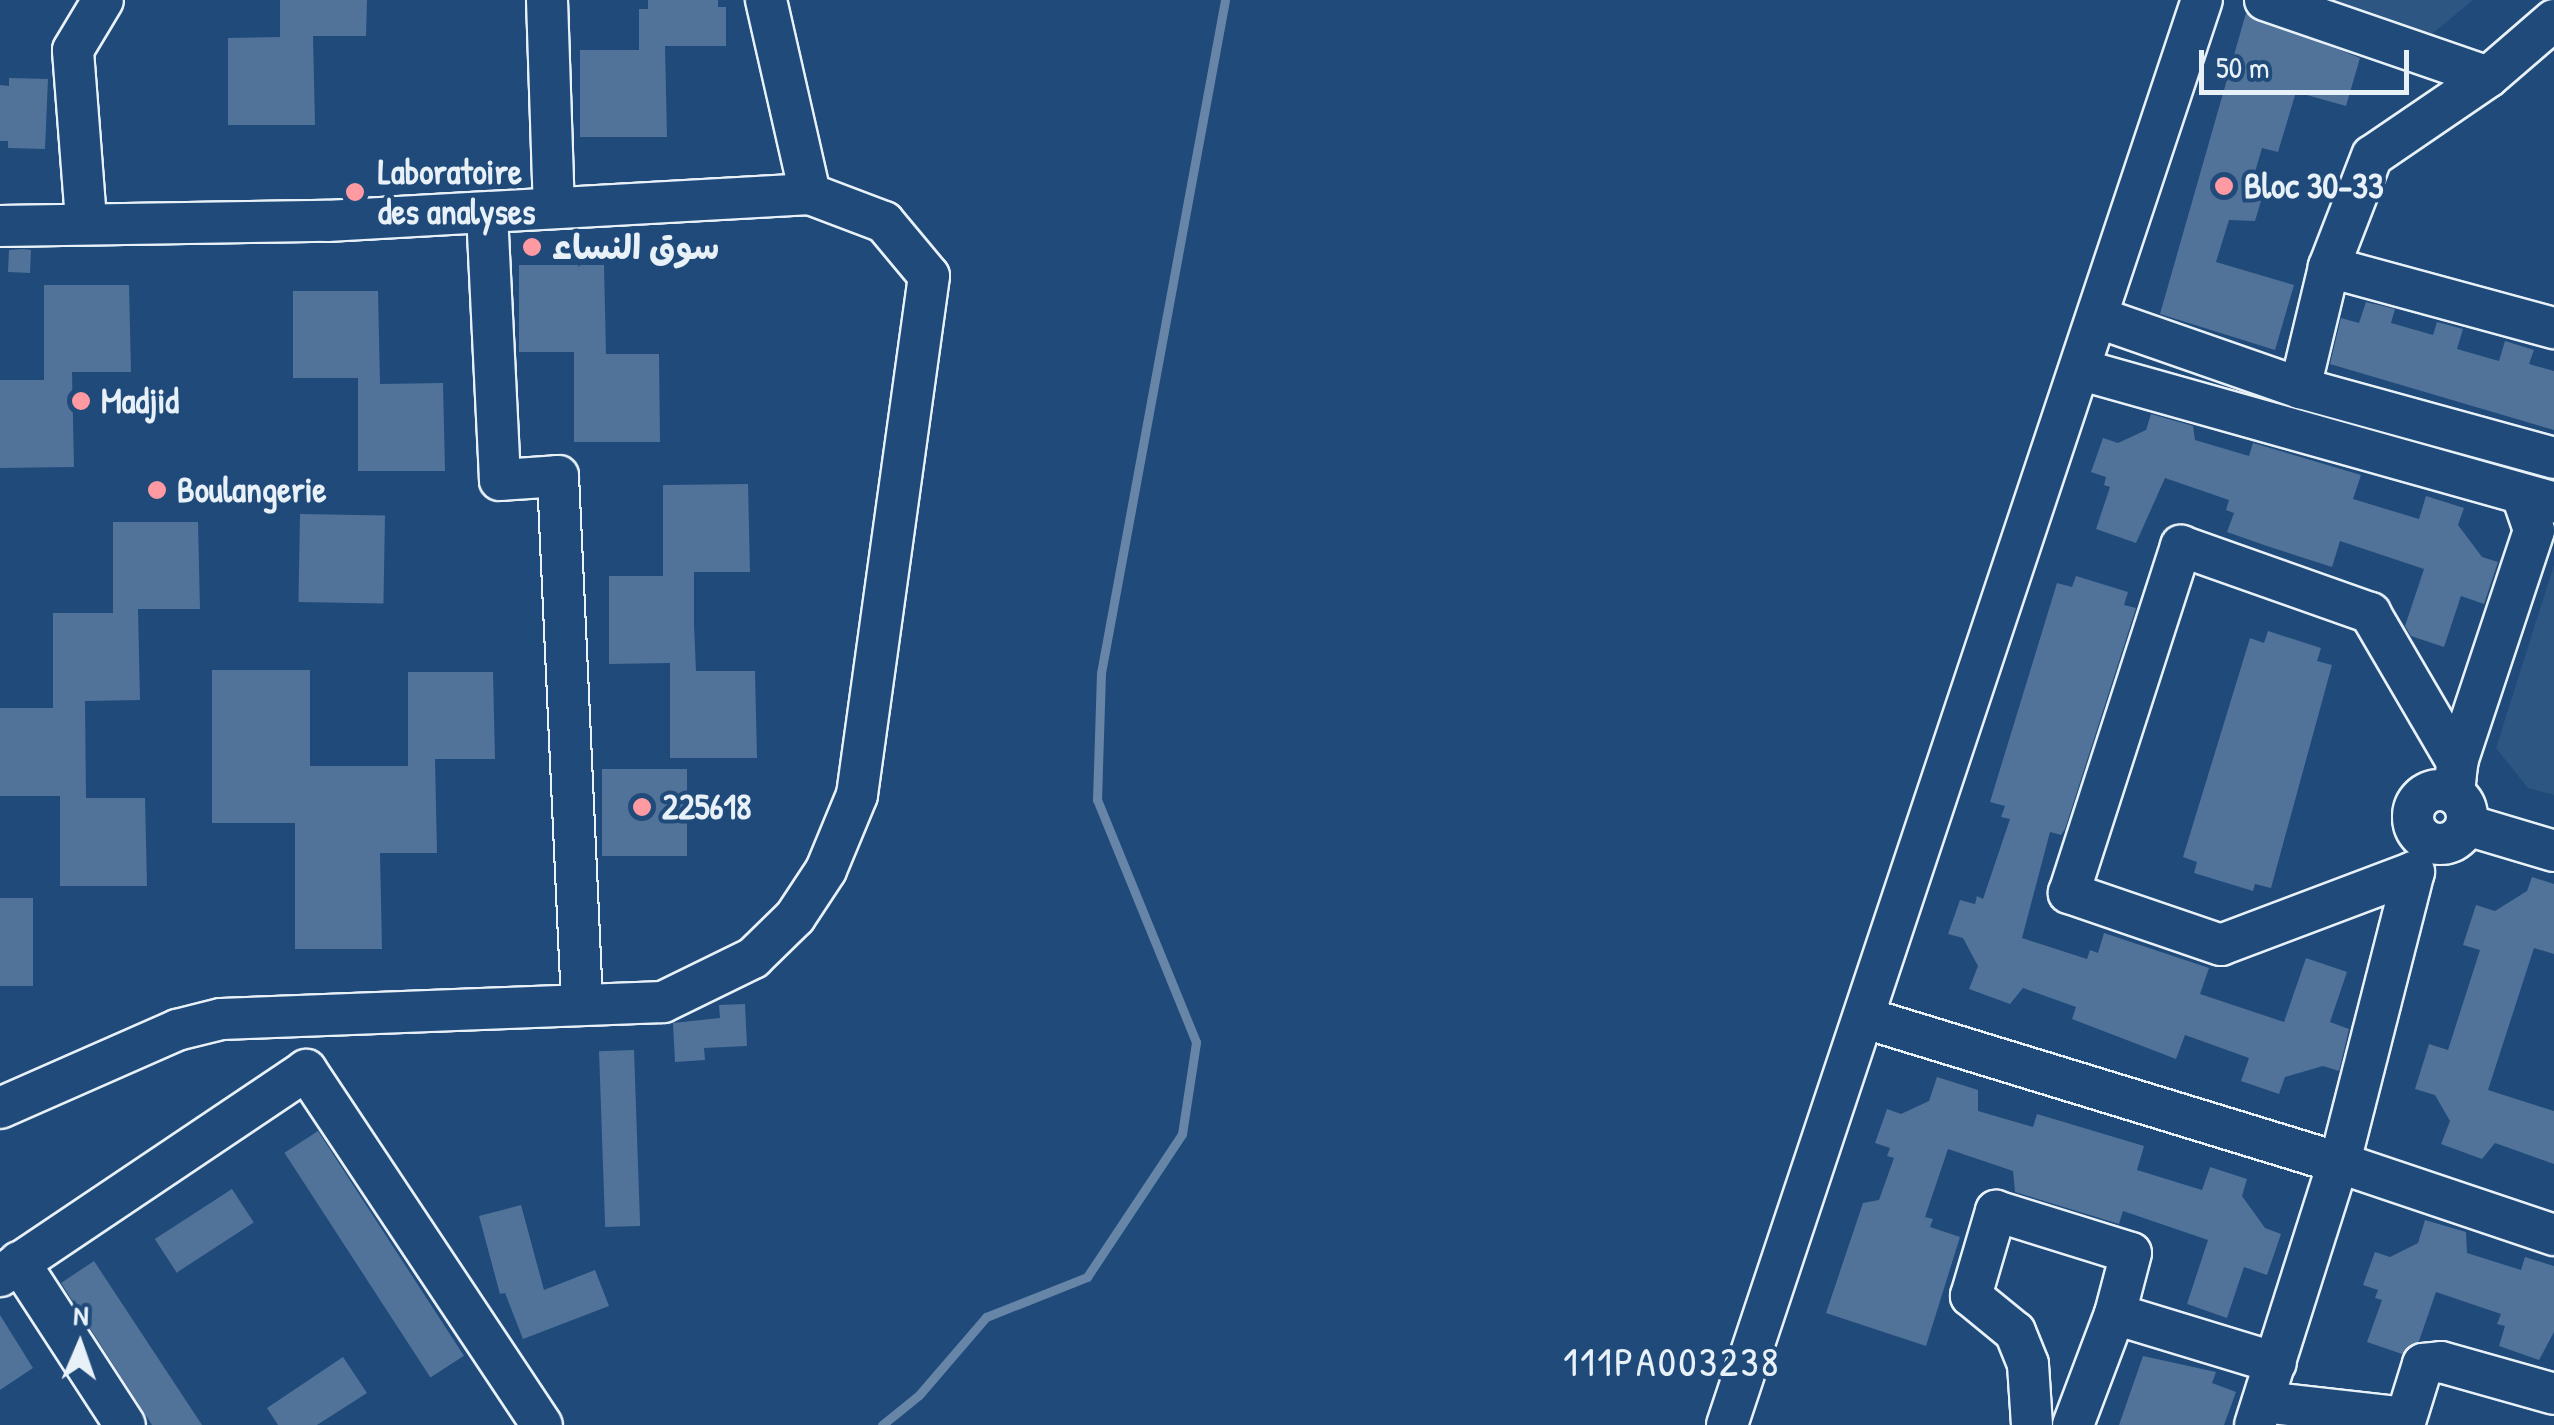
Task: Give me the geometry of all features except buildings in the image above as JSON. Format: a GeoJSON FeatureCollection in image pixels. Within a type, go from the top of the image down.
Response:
{"type":"FeatureCollection","features":[{"type":"Feature","properties":{"kind":"street"},"geometry":{"type":"LineString","coordinates":[[86,220],[73,50],[103,0]]}},
{"type":"Feature","properties":{"kind":"street"},"geometry":{"type":"LineString","coordinates":[[547,0],[554,208]]}},
{"type":"Feature","properties":{"kind":"street"},"geometry":{"type":"LineString","coordinates":[[766,0],[810,194]]}},
{"type":"Feature","properties":{"kind":"street"},"geometry":{"type":"LineString","coordinates":[[1727,1425],[2082,370],[2202,0]]}},
{"type":"Feature","properties":{"kind":"street"},"geometry":{"type":"LineString","coordinates":[[2265,0],[2488,77]]}},
{"type":"Feature","properties":{"kind":"street"},"geometry":{"type":"LineString","coordinates":[[2300,388],[2328,268],[2372,156],[2488,77],[2554,20]]}},
{"type":"Feature","properties":{"kind":"street"},"geometry":{"type":"LineString","coordinates":[[0,226],[86,220],[327,222],[810,194],[884,222],[930,276],[857,795],[826,870],[795,917],[752,958],[663,1002],[221,1019],[177,1030],[0,1108]]}},
{"type":"Feature","properties":{"kind":"street"},"geometry":{"type":"LineString","coordinates":[[487,213],[500,480],[558,476],[582,1003]]}},
{"type":"Feature","properties":{"kind":"street"},"geometry":{"type":"LineString","coordinates":[[2328,268],[2554,328]]}},
{"type":"Feature","properties":{"kind":"street"},"geometry":{"type":"LineString","coordinates":[[2099,318],[2300,388],[2554,458]]}},
{"type":"Feature","properties":{"kind":"street"},"geometry":{"type":"LineString","coordinates":[[2082,370],[2538,500],[2534,530],[2459,794],[2448,844],[2222,945],[2070,893],[2181,546],[2370,614],[2459,794],[2554,851]]}},
{"type":"Feature","properties":{"kind":"street"},"geometry":{"type":"LineString","coordinates":[[2422,857],[2339,1163],[2259,1414],[2404,1421],[2423,1364],[2441,1362],[2554,1394]]}},
{"type":"Feature","properties":{"kind":"street"},"geometry":{"type":"LineString","coordinates":[[1865,1018],[2339,1163],[2554,1235]]}},
{"type":"Feature","properties":{"kind":"street"},"geometry":{"type":"LineString","coordinates":[[125,1425],[10,1269],[306,1070],[542,1425]]}},
{"type":"Feature","properties":{"kind":"street"},"geometry":{"type":"LineString","coordinates":[[2032,1425],[2028,1364],[2015,1332],[1971,1296],[1996,1211],[2131,1253],[2115,1314],[2074,1425]]}},
{"type":"Feature","properties":{"kind":"street"},"geometry":{"type":"LineString","coordinates":[[2115,1314],[2276,1363]]}},
{"type":"Feature","properties":{"kind":"shaded area"},"geometry":{"type":"Polygon","coordinates":[[[2318,0],[2473,0],[2432,34],[2318,0]]]}},
{"type":"Feature","properties":{"kind":"shaded area"},"geometry":{"type":"Polygon","coordinates":[[[2554,565],[2554,795],[2528,788],[2496,748],[2554,565]]]}},
{"type":"Feature","properties":{"kind":"waterway"},"geometry":{"type":"LineString","coordinates":[[882,1425],[919,1395],[986,1317],[1087,1277],[1182,1134],[1196,1042],[1097,800],[1101,673],[1225,0]]}},
{"type":"Feature","properties":{"kind":"place","name":"Bloc 30-33"},"geometry":{"type":"Point","coordinates":[2224,186]}},
{"type":"Feature","properties":{"kind":"place","name":"Laboratoire des analyses"},"geometry":{"type":"Point","coordinates":[355,192]}},
{"type":"Feature","properties":{"kind":"place","name":"سوق النساء"},"geometry":{"type":"Point","coordinates":[532,247]}},
{"type":"Feature","properties":{"kind":"place","name":"Madjid"},"geometry":{"type":"Point","coordinates":[81,401]}},
{"type":"Feature","properties":{"kind":"place","name":"Boulangerie"},"geometry":{"type":"Point","coordinates":[157,490]}},
{"type":"Feature","properties":{"kind":"place","name":"225618"},"geometry":{"type":"Point","coordinates":[642,807]}},
{"type":"Feature","properties":{"kind":"district","name":"111PA003238"},"geometry":{"type":"Point","coordinates":[1672,1361]}}]}
